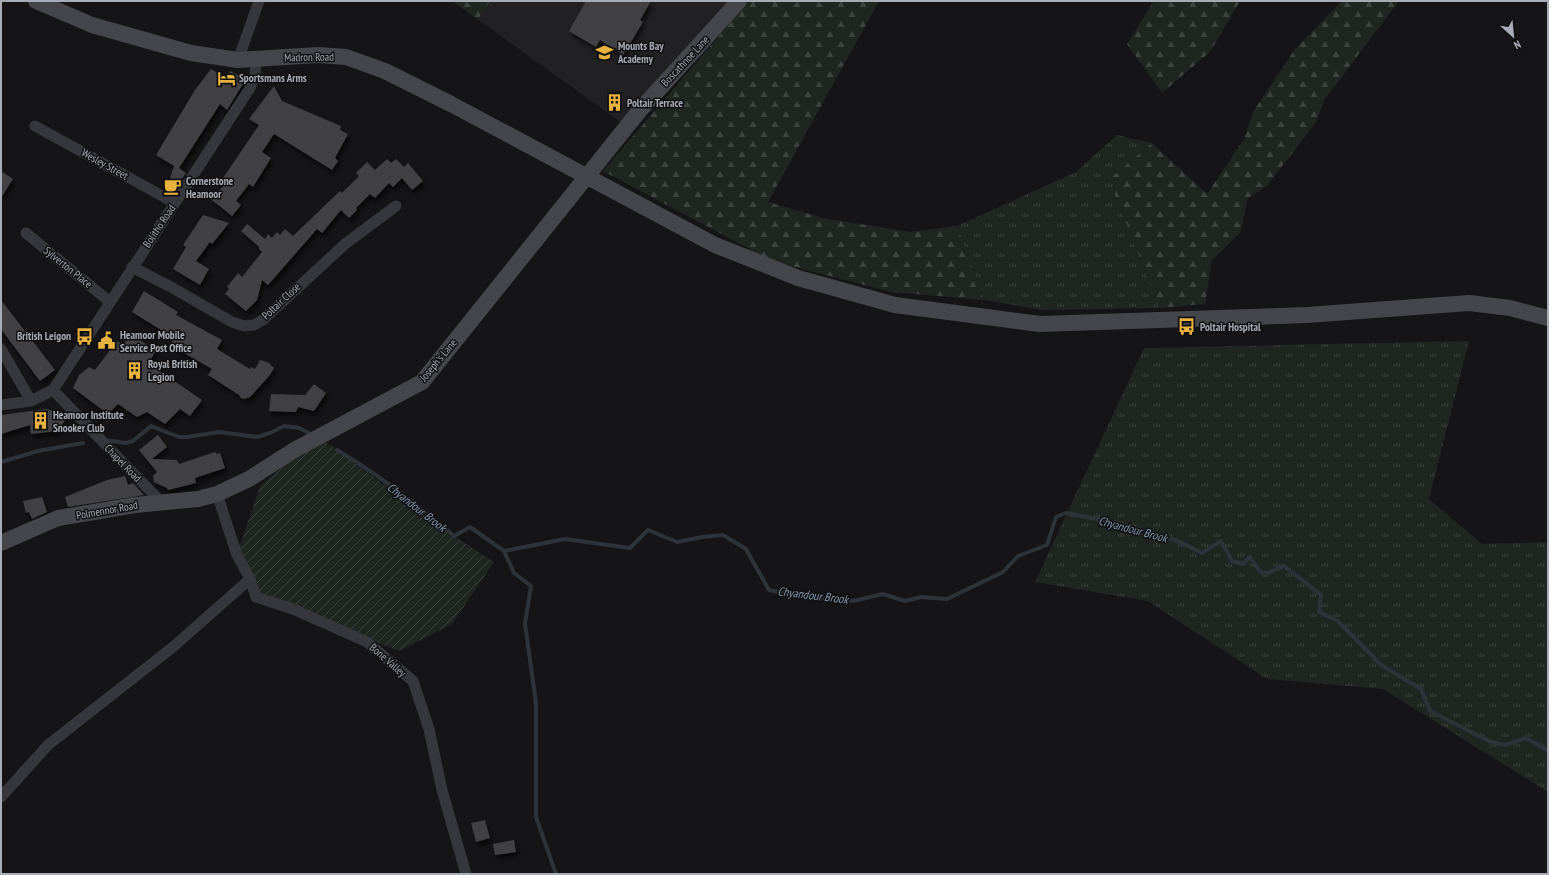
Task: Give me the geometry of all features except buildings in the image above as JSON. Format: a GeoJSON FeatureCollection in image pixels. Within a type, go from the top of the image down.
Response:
{"type":"FeatureCollection","features":[{"type":"Feature","properties":{"kind":"main road","name":"Madron Road"},"geometry":{"type":"LineString","coordinates":[[36,1],[92,25],[133,38],[191,53],[238,60],[318,55],[346,57],[379,69],[451,104],[715,245],[798,278],[895,305],[1040,324],[1307,315],[1469,302],[1510,308],[1548,318]]}},
{"type":"Feature","properties":{"kind":"main road","name":"Boscathnoe Lane"},"geometry":{"type":"LineString","coordinates":[[587,177],[640,110],[739,1]]}},
{"type":"Feature","properties":{"kind":"main road","name":"Joseph's Lane"},"geometry":{"type":"LineString","coordinates":[[217,494],[249,480],[296,449],[422,382],[587,177]]}},
{"type":"Feature","properties":{"kind":"main road","name":"Polmennor Road"},"geometry":{"type":"LineString","coordinates":[[1,543],[58,518],[160,501],[198,499],[217,494]]}},
{"type":"Feature","properties":{"kind":"street"},"geometry":{"type":"LineString","coordinates":[[238,60],[259,1]]}},
{"type":"Feature","properties":{"kind":"street","name":"Bolitho Road"},"geometry":{"type":"LineString","coordinates":[[53,390],[250,88],[255,75],[256,60]]}},
{"type":"Feature","properties":{"kind":"street","name":"Wesley Street"},"geometry":{"type":"LineString","coordinates":[[35,126],[175,203]]}},
{"type":"Feature","properties":{"kind":"street","name":"Poltair Close"},"geometry":{"type":"LineString","coordinates":[[132,267],[171,287],[232,322],[244,326],[254,325],[264,319],[345,244],[396,206]]}},
{"type":"Feature","properties":{"kind":"street","name":"Sylverton Place"},"geometry":{"type":"LineString","coordinates":[[26,233],[110,302]]}},
{"type":"Feature","properties":{"kind":"street"},"geometry":{"type":"LineString","coordinates":[[1,349],[31,401]]}},
{"type":"Feature","properties":{"kind":"street"},"geometry":{"type":"LineString","coordinates":[[1,405],[31,401],[53,390]]}},
{"type":"Feature","properties":{"kind":"street","name":"Chapel Road"},"geometry":{"type":"LineString","coordinates":[[53,390],[160,501]]}},
{"type":"Feature","properties":{"kind":"street","name":"Bone Valley"},"geometry":{"type":"LineString","coordinates":[[217,494],[237,555],[250,579],[256,597],[293,610],[367,642],[412,681],[429,729],[442,790],[466,874]]}},
{"type":"Feature","properties":{"kind":"street"},"geometry":{"type":"LineString","coordinates":[[1,797],[48,745],[173,647],[250,579]]}},
{"type":"Feature","properties":{"kind":"shaded area","name":"Mounts Bay Academy"},"geometry":{"type":"Polygon","coordinates":[[[452,1],[735,1],[622,123],[452,1]]]}},
{"type":"Feature","properties":{"kind":"green space"},"geometry":{"type":"Polygon","coordinates":[[[452,1],[490,1],[478,20],[452,1]]]}},
{"type":"Feature","properties":{"kind":"green space"},"geometry":{"type":"Polygon","coordinates":[[[749,1],[879,1],[768,202],[823,218],[910,232],[957,226],[984,300],[891,292],[772,261],[603,171],[749,1]]]}},
{"type":"Feature","properties":{"kind":"green space"},"geometry":{"type":"Polygon","coordinates":[[[1154,1],[1240,1],[1210,52],[1162,93],[1127,44],[1154,1]]]}},
{"type":"Feature","properties":{"kind":"green space"},"geometry":{"type":"Polygon","coordinates":[[[1342,1],[1399,1],[1325,99],[1316,122],[1267,186],[1248,198],[1240,233],[1212,260],[1205,304],[1160,308],[1115,195],[1113,176],[1152,143],[1207,194],[1244,139],[1253,112],[1295,49],[1342,1]]]}},
{"type":"Feature","properties":{"kind":"green space"},"geometry":{"type":"Polygon","coordinates":[[[1117,135],[1152,143],[1113,176],[1115,195],[1160,308],[1043,310],[984,300],[957,226],[1076,172],[1117,135]]]}},
{"type":"Feature","properties":{"kind":"green space"},"geometry":{"type":"Polygon","coordinates":[[[1469,341],[1429,499],[1482,544],[1548,542],[1548,792],[1383,689],[1267,679],[1148,601],[1035,582],[1144,348],[1469,341]]]}},
{"type":"Feature","properties":{"kind":"green space"},"geometry":{"type":"Polygon","coordinates":[[[319,437],[454,536],[494,562],[452,624],[399,651],[256,597],[237,555],[260,486],[319,437]]]}},
{"type":"Feature","properties":{"kind":"waterway","name":"Chyandour Brook"},"geometry":{"type":"LineString","coordinates":[[105,440],[126,443],[133,441],[151,426],[179,437],[219,432],[257,437],[270,433],[284,426],[299,428],[313,435]]}},
{"type":"Feature","properties":{"kind":"waterway","name":"Chyandour Brook"},"geometry":{"type":"LineString","coordinates":[[1,462],[38,451],[83,443]]}},
{"type":"Feature","properties":{"kind":"waterway","name":"Chyandour Brook"},"geometry":{"type":"LineString","coordinates":[[337,450],[368,469],[397,490],[454,536],[470,527],[504,551],[565,539],[630,548],[648,530],[677,542],[723,535],[746,549],[769,590],[792,595],[853,601],[883,594],[905,601],[921,597],[947,599],[1003,572],[1018,556],[1047,545],[1056,517],[1066,513],[1118,523],[1178,541],[1202,553],[1221,541],[1232,561],[1243,564],[1250,557],[1260,572],[1268,573],[1284,566],[1321,595],[1319,612],[1338,621],[1381,665],[1421,689],[1430,711],[1491,742],[1505,745],[1526,738],[1548,751]]}},
{"type":"Feature","properties":{"kind":"waterway"},"geometry":{"type":"LineString","coordinates":[[504,551],[514,573],[531,586],[525,624],[536,703],[536,817],[556,874]]}},
{"type":"Feature","properties":{"kind":"place","name":"Mounts Bay Academy"},"geometry":{"type":"Point","coordinates":[605,52]}},
{"type":"Feature","properties":{"kind":"place","name":"Sportsmans Arms"},"geometry":{"type":"Point","coordinates":[226,78]}},
{"type":"Feature","properties":{"kind":"place","name":"Poltair Terrace"},"geometry":{"type":"Point","coordinates":[614,103]}},
{"type":"Feature","properties":{"kind":"place","name":"Cornerstone Heamoor"},"geometry":{"type":"Point","coordinates":[173,187]}},
{"type":"Feature","properties":{"kind":"place","name":"Poltair Hospital"},"geometry":{"type":"Point","coordinates":[1187,327]}},
{"type":"Feature","properties":{"kind":"place","name":"British Leigon"},"geometry":{"type":"Point","coordinates":[84,336]}},
{"type":"Feature","properties":{"kind":"place","name":"Heamoor Mobile Service Post Office"},"geometry":{"type":"Point","coordinates":[107,341]}},
{"type":"Feature","properties":{"kind":"place","name":"Royal British Legion"},"geometry":{"type":"Point","coordinates":[135,370]}},
{"type":"Feature","properties":{"kind":"place","name":"Heamoor Institute Snooker Club"},"geometry":{"type":"Point","coordinates":[40,421]}}]}
